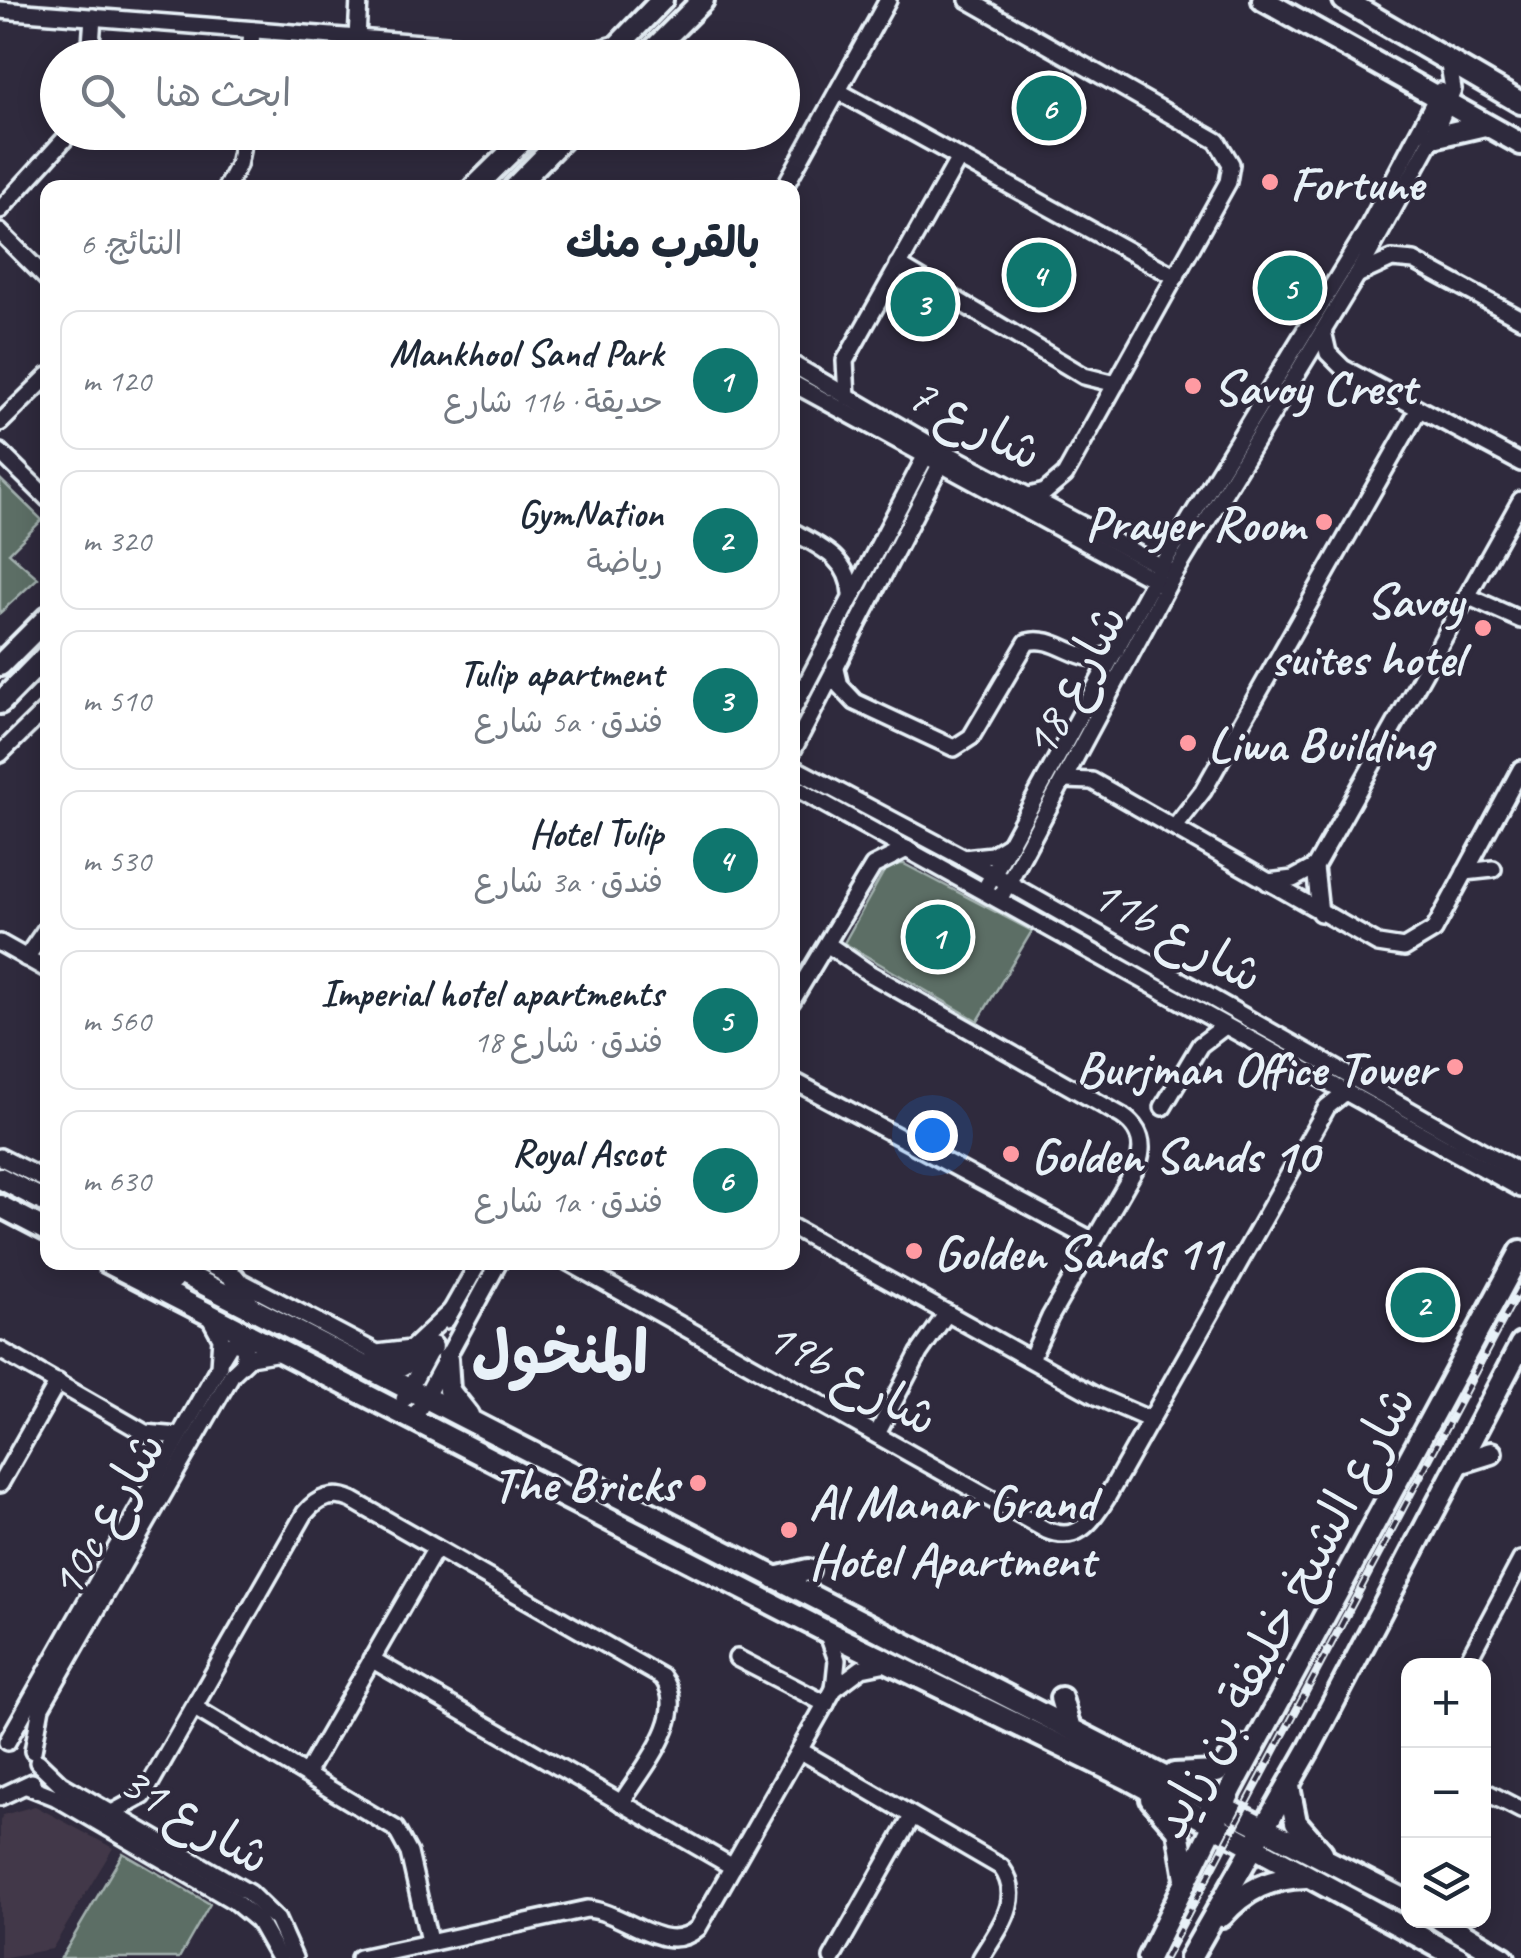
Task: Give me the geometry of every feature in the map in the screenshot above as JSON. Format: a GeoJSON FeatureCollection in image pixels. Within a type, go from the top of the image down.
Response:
{"type":"FeatureCollection","features":[{"type":"Feature","properties":{"kind":"main road"},"geometry":{"type":"LineString","coordinates":[[624,40],[662,0]]}},
{"type":"Feature","properties":{"kind":"main road"},"geometry":{"type":"LineString","coordinates":[[664,40],[704,0]]}},
{"type":"Feature","properties":{"kind":"main road"},"geometry":{"type":"LineString","coordinates":[[1263,0],[1521,144]]}},
{"type":"Feature","properties":{"kind":"main road"},"geometry":{"type":"LineString","coordinates":[[1344,0],[1521,103]]}},
{"type":"Feature","properties":{"kind":"main road"},"geometry":{"type":"LineString","coordinates":[[1433,137],[1485,125]]}},
{"type":"Feature","properties":{"kind":"main road"},"geometry":{"type":"LineString","coordinates":[[490,180],[516,150]]}},
{"type":"Feature","properties":{"kind":"main road"},"geometry":{"type":"LineString","coordinates":[[492,180],[524,150]]}},
{"type":"Feature","properties":{"kind":"main road"},"geometry":{"type":"LineString","coordinates":[[532,178],[555,150]]}},
{"type":"Feature","properties":{"kind":"main road"},"geometry":{"type":"LineString","coordinates":[[0,665],[40,624]]}},
{"type":"Feature","properties":{"kind":"main road"},"geometry":{"type":"LineString","coordinates":[[0,703],[40,662]]}},
{"type":"Feature","properties":{"kind":"main road"},"geometry":{"type":"LineString","coordinates":[[0,1178],[40,1199]]}},
{"type":"Feature","properties":{"kind":"main road"},"geometry":{"type":"LineString","coordinates":[[0,1206],[40,1227]]}},
{"type":"Feature","properties":{"kind":"main road","name":"شارع الشيخ خليفة بن زايد"},"geometry":{"type":"LineString","coordinates":[[1148,1958],[1267,1724],[1521,1251]]}},
{"type":"Feature","properties":{"kind":"main road"},"geometry":{"type":"LineString","coordinates":[[136,1270],[207,1314],[336,1378],[360,1381],[479,1427],[1164,1774],[1219,1815],[1253,1848],[1401,1921]]}},
{"type":"Feature","properties":{"kind":"main road"},"geometry":{"type":"LineString","coordinates":[[141,1270],[214,1300],[243,1305]]}},
{"type":"Feature","properties":{"kind":"main road"},"geometry":{"type":"LineString","coordinates":[[177,1270],[363,1366],[410,1403],[826,1632],[1127,1778],[1219,1815],[1265,1828],[1401,1899]]}},
{"type":"Feature","properties":{"kind":"main road"},"geometry":{"type":"LineString","coordinates":[[234,1278],[243,1305]]}},
{"type":"Feature","properties":{"kind":"main road"},"geometry":{"type":"LineString","coordinates":[[1480,1290],[1502,1287]]}},
{"type":"Feature","properties":{"kind":"main road","name":"شارع الشيخ خليفة بن زايد"},"geometry":{"type":"LineString","coordinates":[[1196,1949],[1289,1785],[1521,1344]]}},
{"type":"Feature","properties":{"kind":"main road"},"geometry":{"type":"LineString","coordinates":[[363,1366],[401,1366],[439,1353],[449,1391],[479,1427]]}},
{"type":"Feature","properties":{"kind":"main road"},"geometry":{"type":"LineString","coordinates":[[1459,1463],[1492,1453]]}},
{"type":"Feature","properties":{"kind":"main road"},"geometry":{"type":"LineString","coordinates":[[775,1578],[808,1570]]}},
{"type":"Feature","properties":{"kind":"main road"},"geometry":{"type":"LineString","coordinates":[[1061,1698],[1069,1726]]}},
{"type":"Feature","properties":{"kind":"main road"},"geometry":{"type":"LineString","coordinates":[[1164,1774],[1203,1775],[1223,1768],[1267,1724]]}},
{"type":"Feature","properties":{"kind":"main road"},"geometry":{"type":"LineString","coordinates":[[1127,1778],[1173,1821],[1184,1849],[1186,1885]]}},
{"type":"Feature","properties":{"kind":"main road"},"geometry":{"type":"LineString","coordinates":[[1289,1785],[1296,1822],[1337,1868]]}},
{"type":"Feature","properties":{"kind":"main road"},"geometry":{"type":"LineString","coordinates":[[1196,1949],[1232,1904],[1256,1887],[1282,1878],[1306,1877]]}},
{"type":"Feature","properties":{"kind":"main road"},"geometry":{"type":"LineString","coordinates":[[1415,1928],[1450,1955]]}},
{"type":"Feature","properties":{"kind":"main road"},"geometry":{"type":"LineString","coordinates":[[1452,1928],[1504,1958]]}},
{"type":"Feature","properties":{"kind":"street"},"geometry":{"type":"LineString","coordinates":[[357,38],[359,0]]}},
{"type":"Feature","properties":{"kind":"street"},"geometry":{"type":"LineString","coordinates":[[788,180],[888,0]]}},
{"type":"Feature","properties":{"kind":"street"},"geometry":{"type":"LineString","coordinates":[[968,0],[1216,140],[1232,164],[1228,182],[1065,475],[1053,487],[1029,496]]}},
{"type":"Feature","properties":{"kind":"street"},"geometry":{"type":"LineString","coordinates":[[0,10],[27,6],[93,17],[379,40]]}},
{"type":"Feature","properties":{"kind":"street"},"geometry":{"type":"LineString","coordinates":[[91,40],[93,17]]}},
{"type":"Feature","properties":{"kind":"street"},"geometry":{"type":"LineString","coordinates":[[251,40],[252,30]]}},
{"type":"Feature","properties":{"kind":"street"},"geometry":{"type":"LineString","coordinates":[[1448,59],[1453,81]]}},
{"type":"Feature","properties":{"kind":"street","name":"شارع 18"},"geometry":{"type":"LineString","coordinates":[[1000,900],[1081,750],[1164,577],[1453,81],[1474,75]]}},
{"type":"Feature","properties":{"kind":"street"},"geometry":{"type":"LineString","coordinates":[[838,91],[1176,278]]}},
{"type":"Feature","properties":{"kind":"street","name":"شارع 18"},"geometry":{"type":"LineString","coordinates":[[984,891],[1116,651],[1357,275],[1433,137],[1443,100]]}},
{"type":"Feature","properties":{"kind":"street"},"geometry":{"type":"LineString","coordinates":[[0,210],[55,150]]}},
{"type":"Feature","properties":{"kind":"street"},"geometry":{"type":"LineString","coordinates":[[230,180],[241,150]]}},
{"type":"Feature","properties":{"kind":"street"},"geometry":{"type":"LineString","coordinates":[[847,397],[845,361],[960,158]]}},
{"type":"Feature","properties":{"kind":"street"},"geometry":{"type":"LineString","coordinates":[[0,232],[40,272]]}},
{"type":"Feature","properties":{"kind":"street"},"geometry":{"type":"LineString","coordinates":[[1357,275],[1392,259],[1414,261],[1521,319]]}},
{"type":"Feature","properties":{"kind":"street"},"geometry":{"type":"LineString","coordinates":[[895,270],[1112,392]]}},
{"type":"Feature","properties":{"kind":"street"},"geometry":{"type":"LineString","coordinates":[[1323,331],[1328,353],[1337,364],[1520,464]]}},
{"type":"Feature","properties":{"kind":"street"},"geometry":{"type":"LineString","coordinates":[[814,378],[845,361]]}},
{"type":"Feature","properties":{"kind":"street","name":"شارع 7"},"geometry":{"type":"LineString","coordinates":[[800,369],[943,460],[1029,496],[1164,577]]}},
{"type":"Feature","properties":{"kind":"street"},"geometry":{"type":"LineString","coordinates":[[0,423],[40,384]]}},
{"type":"Feature","properties":{"kind":"street","name":"شارع 7"},"geometry":{"type":"LineString","coordinates":[[800,388],[901,444],[928,451]]}},
{"type":"Feature","properties":{"kind":"street"},"geometry":{"type":"LineString","coordinates":[[1181,830],[1419,410]]}},
{"type":"Feature","properties":{"kind":"street"},"geometry":{"type":"LineString","coordinates":[[901,444],[913,480]]}},
{"type":"Feature","properties":{"kind":"street"},"geometry":{"type":"LineString","coordinates":[[800,695],[928,451]]}},
{"type":"Feature","properties":{"kind":"street"},"geometry":{"type":"LineString","coordinates":[[0,452],[40,490]]}},
{"type":"Feature","properties":{"kind":"street"},"geometry":{"type":"LineString","coordinates":[[800,737],[943,460]]}},
{"type":"Feature","properties":{"kind":"street","name":"شارع 7"},"geometry":{"type":"LineString","coordinates":[[943,460],[964,479],[1164,577]]}},
{"type":"Feature","properties":{"kind":"street"},"geometry":{"type":"LineString","coordinates":[[1065,475],[1062,501],[1068,517]]}},
{"type":"Feature","properties":{"kind":"street"},"geometry":{"type":"LineString","coordinates":[[927,491],[946,480],[964,479]]}},
{"type":"Feature","properties":{"kind":"street"},"geometry":{"type":"LineString","coordinates":[[1267,882],[1293,879],[1315,867],[1521,500]]}},
{"type":"Feature","properties":{"kind":"street"},"geometry":{"type":"LineString","coordinates":[[800,536],[843,566],[851,595]]}},
{"type":"Feature","properties":{"kind":"street"},"geometry":{"type":"LineString","coordinates":[[828,552],[850,557],[874,553]]}},
{"type":"Feature","properties":{"kind":"street"},"geometry":{"type":"LineString","coordinates":[[1469,592],[1521,620]]}},
{"type":"Feature","properties":{"kind":"street"},"geometry":{"type":"LineString","coordinates":[[835,665],[840,686],[855,702],[954,748],[971,737],[1028,642],[1040,640],[1088,659],[1116,651]]}},
{"type":"Feature","properties":{"kind":"street"},"geometry":{"type":"LineString","coordinates":[[0,754],[40,715]]}},
{"type":"Feature","properties":{"kind":"street"},"geometry":{"type":"LineString","coordinates":[[1081,750],[1092,781]]}},
{"type":"Feature","properties":{"kind":"street"},"geometry":{"type":"LineString","coordinates":[[800,756],[814,780]]}},
{"type":"Feature","properties":{"kind":"street"},"geometry":{"type":"LineString","coordinates":[[1064,780],[1092,781],[1378,944],[1395,948],[1421,942],[1438,922],[1521,769]]}},
{"type":"Feature","properties":{"kind":"street","name":"11b شارع"},"geometry":{"type":"LineString","coordinates":[[800,772],[964,858],[1521,1173]]}},
{"type":"Feature","properties":{"kind":"street","name":"11b شارع"},"geometry":{"type":"LineString","coordinates":[[800,792],[1521,1189]]}},
{"type":"Feature","properties":{"kind":"street"},"geometry":{"type":"LineString","coordinates":[[800,988],[873,866],[872,829]]}},
{"type":"Feature","properties":{"kind":"street"},"geometry":{"type":"LineString","coordinates":[[964,858],[992,854],[1014,841]]}},
{"type":"Feature","properties":{"kind":"street"},"geometry":{"type":"LineString","coordinates":[[873,866],[907,849]]}},
{"type":"Feature","properties":{"kind":"street"},"geometry":{"type":"LineString","coordinates":[[1024,858],[1024,876],[1032,898]]}},
{"type":"Feature","properties":{"kind":"street"},"geometry":{"type":"LineString","coordinates":[[1315,867],[1320,912]]}},
{"type":"Feature","properties":{"kind":"street"},"geometry":{"type":"LineString","coordinates":[[1466,872],[1493,869]]}},
{"type":"Feature","properties":{"kind":"street"},"geometry":{"type":"LineString","coordinates":[[0,943],[36,964]]}},
{"type":"Feature","properties":{"kind":"street"},"geometry":{"type":"LineString","coordinates":[[824,948],[1122,1116],[1136,1128],[1141,1156],[1026,1357]]}},
{"type":"Feature","properties":{"kind":"street"},"geometry":{"type":"LineString","coordinates":[[1199,1011],[1200,1045]]}},
{"type":"Feature","properties":{"kind":"street"},"geometry":{"type":"LineString","coordinates":[[1163,1107],[1200,1045],[1225,1026]]}},
{"type":"Feature","properties":{"kind":"street"},"geometry":{"type":"LineString","coordinates":[[800,1084],[1092,1244]]}},
{"type":"Feature","properties":{"kind":"street"},"geometry":{"type":"LineString","coordinates":[[1325,1084],[1327,1107]]}},
{"type":"Feature","properties":{"kind":"street"},"geometry":{"type":"LineString","coordinates":[[800,1232],[1149,1425],[1327,1107],[1343,1094]]}},
{"type":"Feature","properties":{"kind":"street"},"geometry":{"type":"LineString","coordinates":[[0,1156],[40,1177]]}},
{"type":"Feature","properties":{"kind":"street"},"geometry":{"type":"LineString","coordinates":[[219,1270],[376,1354],[410,1349],[451,1311]]}},
{"type":"Feature","properties":{"kind":"street"},"geometry":{"type":"LineString","coordinates":[[439,1353],[451,1311],[475,1270]]}},
{"type":"Feature","properties":{"kind":"street"},"geometry":{"type":"LineString","coordinates":[[410,1403],[495,1270]]}},
{"type":"Feature","properties":{"kind":"street","name":"19b شارع"},"geometry":{"type":"LineString","coordinates":[[582,1270],[1046,1530],[1066,1535],[1090,1524],[1149,1425]]}},
{"type":"Feature","properties":{"kind":"street"},"geometry":{"type":"LineString","coordinates":[[872,1431],[943,1310]]}},
{"type":"Feature","properties":{"kind":"street"},"geometry":{"type":"LineString","coordinates":[[207,1314],[218,1329],[222,1357]]}},
{"type":"Feature","properties":{"kind":"street"},"geometry":{"type":"LineString","coordinates":[[222,1357],[236,1341],[245,1349],[243,1362]]}},
{"type":"Feature","properties":{"kind":"street"},"geometry":{"type":"LineString","coordinates":[[0,1350],[145,1433],[180,1436]]}},
{"type":"Feature","properties":{"kind":"street"},"geometry":{"type":"LineString","coordinates":[[243,1362],[261,1353],[285,1352]]}},
{"type":"Feature","properties":{"kind":"street","name":"10c شارع"},"geometry":{"type":"LineString","coordinates":[[4,1744],[222,1357]]}},
{"type":"Feature","properties":{"kind":"street","name":"10c شارع"},"geometry":{"type":"LineString","coordinates":[[11,1790],[36,1776],[41,1707],[232,1374],[243,1362]]}},
{"type":"Feature","properties":{"kind":"street"},"geometry":{"type":"LineString","coordinates":[[0,1484],[58,1382]]}},
{"type":"Feature","properties":{"kind":"street"},"geometry":{"type":"LineString","coordinates":[[145,1433],[164,1463]]}},
{"type":"Feature","properties":{"kind":"street"},"geometry":{"type":"LineString","coordinates":[[145,1832],[140,1814],[143,1796],[306,1512],[327,1496],[352,1500],[656,1672],[673,1699],[672,1715],[621,1803]]}},
{"type":"Feature","properties":{"kind":"street"},"geometry":{"type":"LineString","coordinates":[[306,1772],[436,1548]]}},
{"type":"Feature","properties":{"kind":"street"},"geometry":{"type":"LineString","coordinates":[[1469,1658],[1521,1560]]}},
{"type":"Feature","properties":{"kind":"street"},"geometry":{"type":"LineString","coordinates":[[359,1958],[587,1909],[610,1913],[661,1940],[674,1942],[693,1934],[830,1697],[837,1660],[826,1632]]}},
{"type":"Feature","properties":{"kind":"street"},"geometry":{"type":"LineString","coordinates":[[737,1658],[830,1697]]}},
{"type":"Feature","properties":{"kind":"street"},"geometry":{"type":"LineString","coordinates":[[371,1660],[733,1866]]}},
{"type":"Feature","properties":{"kind":"street"},"geometry":{"type":"LineString","coordinates":[[830,1697],[862,1668],[887,1663]]}},
{"type":"Feature","properties":{"kind":"street"},"geometry":{"type":"LineString","coordinates":[[195,1708],[382,1817],[401,1836],[429,1941]]}},
{"type":"Feature","properties":{"kind":"street","name":"شارع 31"},"geometry":{"type":"LineString","coordinates":[[4,1744],[22,1742],[54,1780],[260,1900],[284,1931],[291,1957]]}},
{"type":"Feature","properties":{"kind":"street"},"geometry":{"type":"LineString","coordinates":[[801,1751],[1001,1867],[1012,1895],[981,1958]]}},
{"type":"Feature","properties":{"kind":"street","name":"شارع 31"},"geometry":{"type":"LineString","coordinates":[[11,1790],[55,1797],[234,1901],[291,1957]]}},
{"type":"Feature","properties":{"kind":"street"},"geometry":{"type":"LineString","coordinates":[[1491,1794],[1521,1810]]}},
{"type":"Feature","properties":{"kind":"street"},"geometry":{"type":"LineString","coordinates":[[112,1813],[143,1796]]}},
{"type":"Feature","properties":{"kind":"street"},"geometry":{"type":"LineString","coordinates":[[832,1958],[912,1817]]}},
{"type":"Feature","properties":{"kind":"shaded area"},"geometry":{"type":"Polygon","coordinates":[[[35,1806],[113,1848],[52,1949],[0,1958],[0,1821],[3,1815],[35,1806]]]}},
{"type":"Feature","properties":{"kind":"green space"},"geometry":{"type":"Polygon","coordinates":[[[0,479],[40,522],[9,553],[38,578],[0,613],[0,479]]]}},
{"type":"Feature","properties":{"kind":"green space"},"geometry":{"type":"Polygon","coordinates":[[[888,864],[904,864],[1032,931],[978,1021],[844,943],[888,864]]]}},
{"type":"Feature","properties":{"kind":"green space"},"geometry":{"type":"Polygon","coordinates":[[[123,1853],[210,1904],[179,1958],[61,1958],[123,1853]]]}},
{"type":"Feature","properties":{"kind":"railway"},"geometry":{"type":"LineString","coordinates":[[1165,1958],[1521,1286]]}},
{"type":"Feature","properties":{"kind":"place","name":"Royal Ascot"},"geometry":{"type":"Point","coordinates":[1049,108]}},
{"type":"Feature","properties":{"kind":"place","name":"Fortune"},"geometry":{"type":"Point","coordinates":[1270,182]}},
{"type":"Feature","properties":{"kind":"place","name":"Hotel Tulip"},"geometry":{"type":"Point","coordinates":[1039,275]}},
{"type":"Feature","properties":{"kind":"place","name":"Imperial hotel apartments"},"geometry":{"type":"Point","coordinates":[1290,288]}},
{"type":"Feature","properties":{"kind":"place","name":"Tulip apartment"},"geometry":{"type":"Point","coordinates":[923,304]}},
{"type":"Feature","properties":{"kind":"place","name":"Savoy Crest"},"geometry":{"type":"Point","coordinates":[1193,386]}},
{"type":"Feature","properties":{"kind":"place","name":"Prayer Room"},"geometry":{"type":"Point","coordinates":[1324,522]}},
{"type":"Feature","properties":{"kind":"place","name":"Savoy suites hotel"},"geometry":{"type":"Point","coordinates":[1483,628]}},
{"type":"Feature","properties":{"kind":"place","name":"Liwa Building"},"geometry":{"type":"Point","coordinates":[1188,743]}},
{"type":"Feature","properties":{"kind":"place","name":"Mankhool Sand Park"},"geometry":{"type":"Point","coordinates":[938,937]}},
{"type":"Feature","properties":{"kind":"place","name":"Burjman Office Tower"},"geometry":{"type":"Point","coordinates":[1455,1067]}},
{"type":"Feature","properties":{"kind":"place","name":"Golden Sands 10"},"geometry":{"type":"Point","coordinates":[1011,1154]}},
{"type":"Feature","properties":{"kind":"place","name":"Golden Sands 11"},"geometry":{"type":"Point","coordinates":[914,1251]}},
{"type":"Feature","properties":{"kind":"place","name":"GymNation"},"geometry":{"type":"Point","coordinates":[1423,1305]}},
{"type":"Feature","properties":{"kind":"place","name":"The Bricks"},"geometry":{"type":"Point","coordinates":[698,1483]}},
{"type":"Feature","properties":{"kind":"place","name":"Al Manar Grand Hotel Apartment"},"geometry":{"type":"Point","coordinates":[789,1530]}},
{"type":"Feature","properties":{"kind":"district","name":"المنخول"},"geometry":{"type":"Point","coordinates":[560,1352]}}]}
